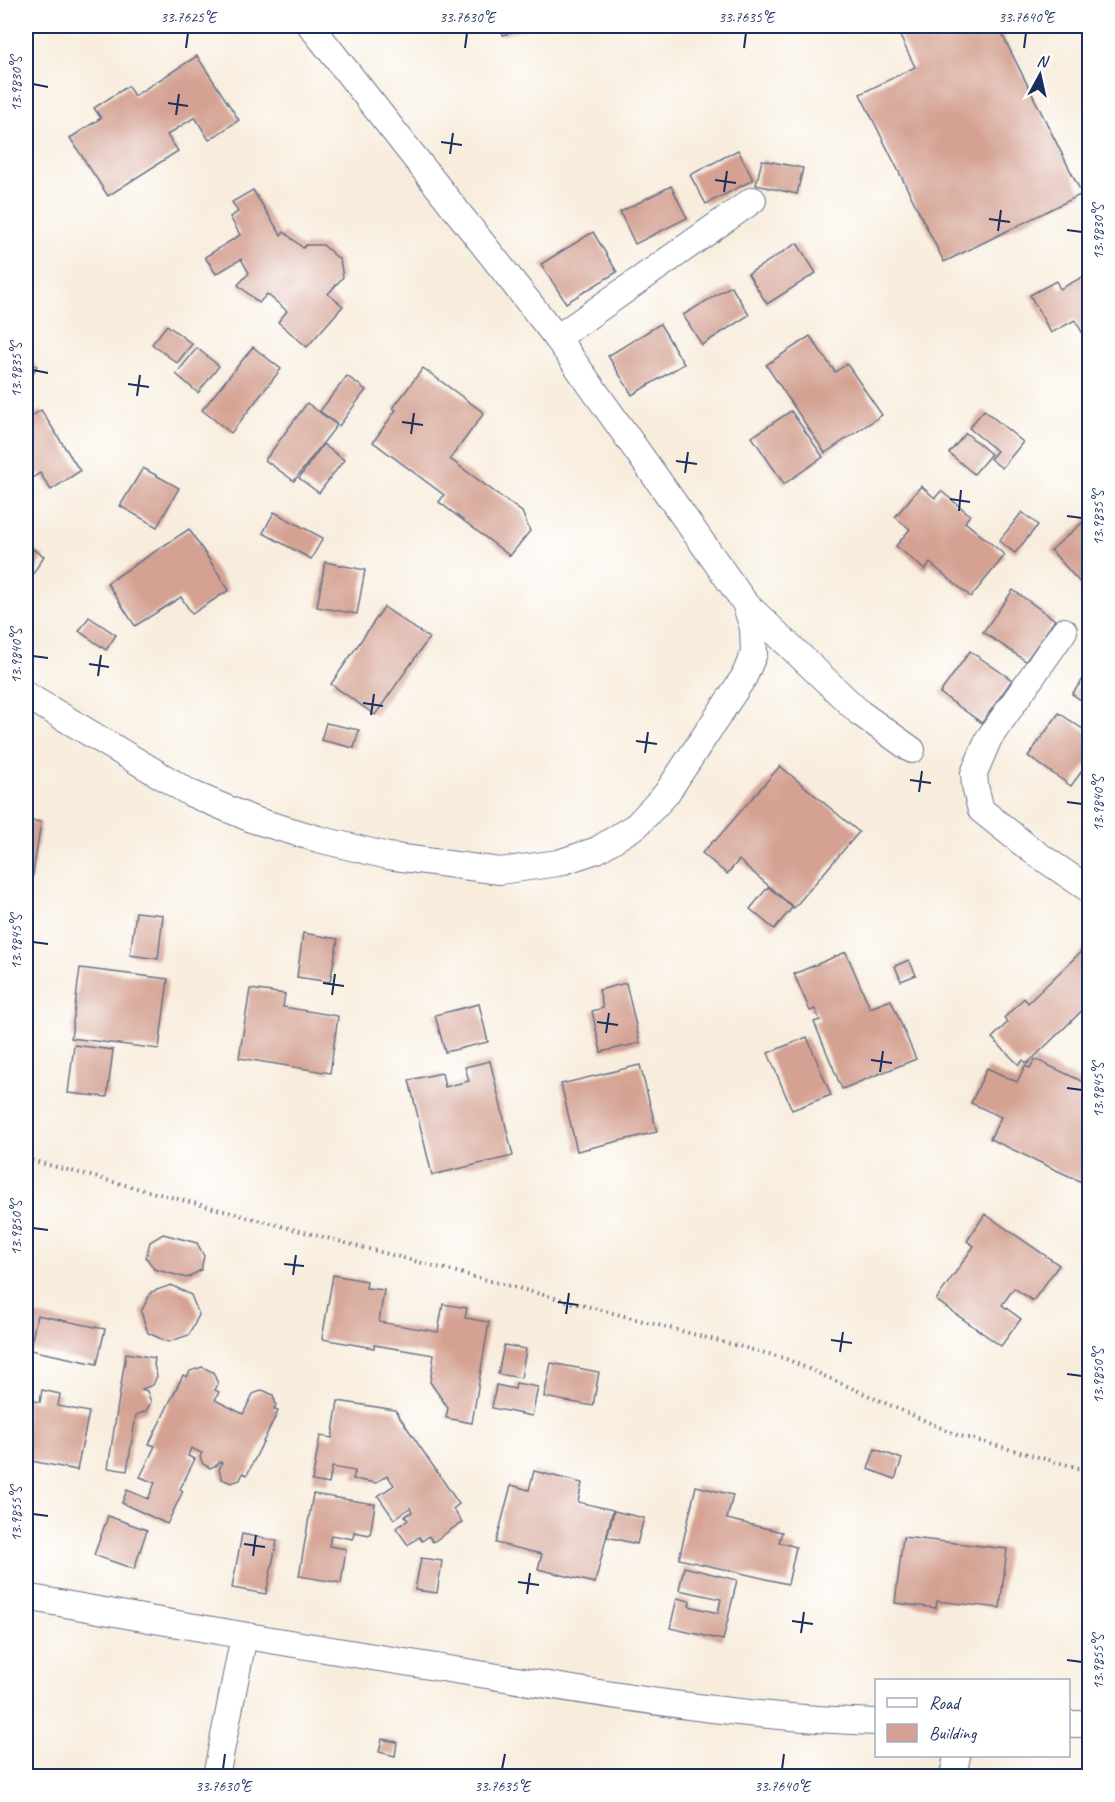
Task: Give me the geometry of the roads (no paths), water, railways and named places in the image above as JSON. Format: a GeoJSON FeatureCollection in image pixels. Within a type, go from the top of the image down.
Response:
{"type":"FeatureCollection","features":[{"type":"Feature","properties":{"kind":"street"},"geometry":{"type":"LineString","coordinates":[[311,26],[557,338],[745,603],[860,712],[912,750]]}},
{"type":"Feature","properties":{"kind":"street"},"geometry":{"type":"LineString","coordinates":[[557,338],[753,201]]}},
{"type":"Feature","properties":{"kind":"street"},"geometry":{"type":"LineString","coordinates":[[26,695],[190,793],[255,820],[318,839],[388,856],[500,871],[558,863],[597,850],[637,825],[666,794],[744,677],[754,653],[753,628],[745,603]]}},
{"type":"Feature","properties":{"kind":"street"},"geometry":{"type":"LineString","coordinates":[[1064,631],[989,738],[974,773],[975,786],[981,810],[1030,849],[1089,890]]}},
{"type":"Feature","properties":{"kind":"street"},"geometry":{"type":"LineString","coordinates":[[26,1597],[244,1636],[668,1705],[828,1720],[875,1722]]}},
{"type":"Feature","properties":{"kind":"street"},"geometry":{"type":"LineString","coordinates":[[216,1776],[244,1636]]}},
{"type":"Feature","properties":{"kind":"street"},"geometry":{"type":"LineString","coordinates":[[1070,1724],[1089,1724]]}},
{"type":"Feature","properties":{"kind":"street"},"geometry":{"type":"LineString","coordinates":[[953,1776],[957,1757]]}}]}
